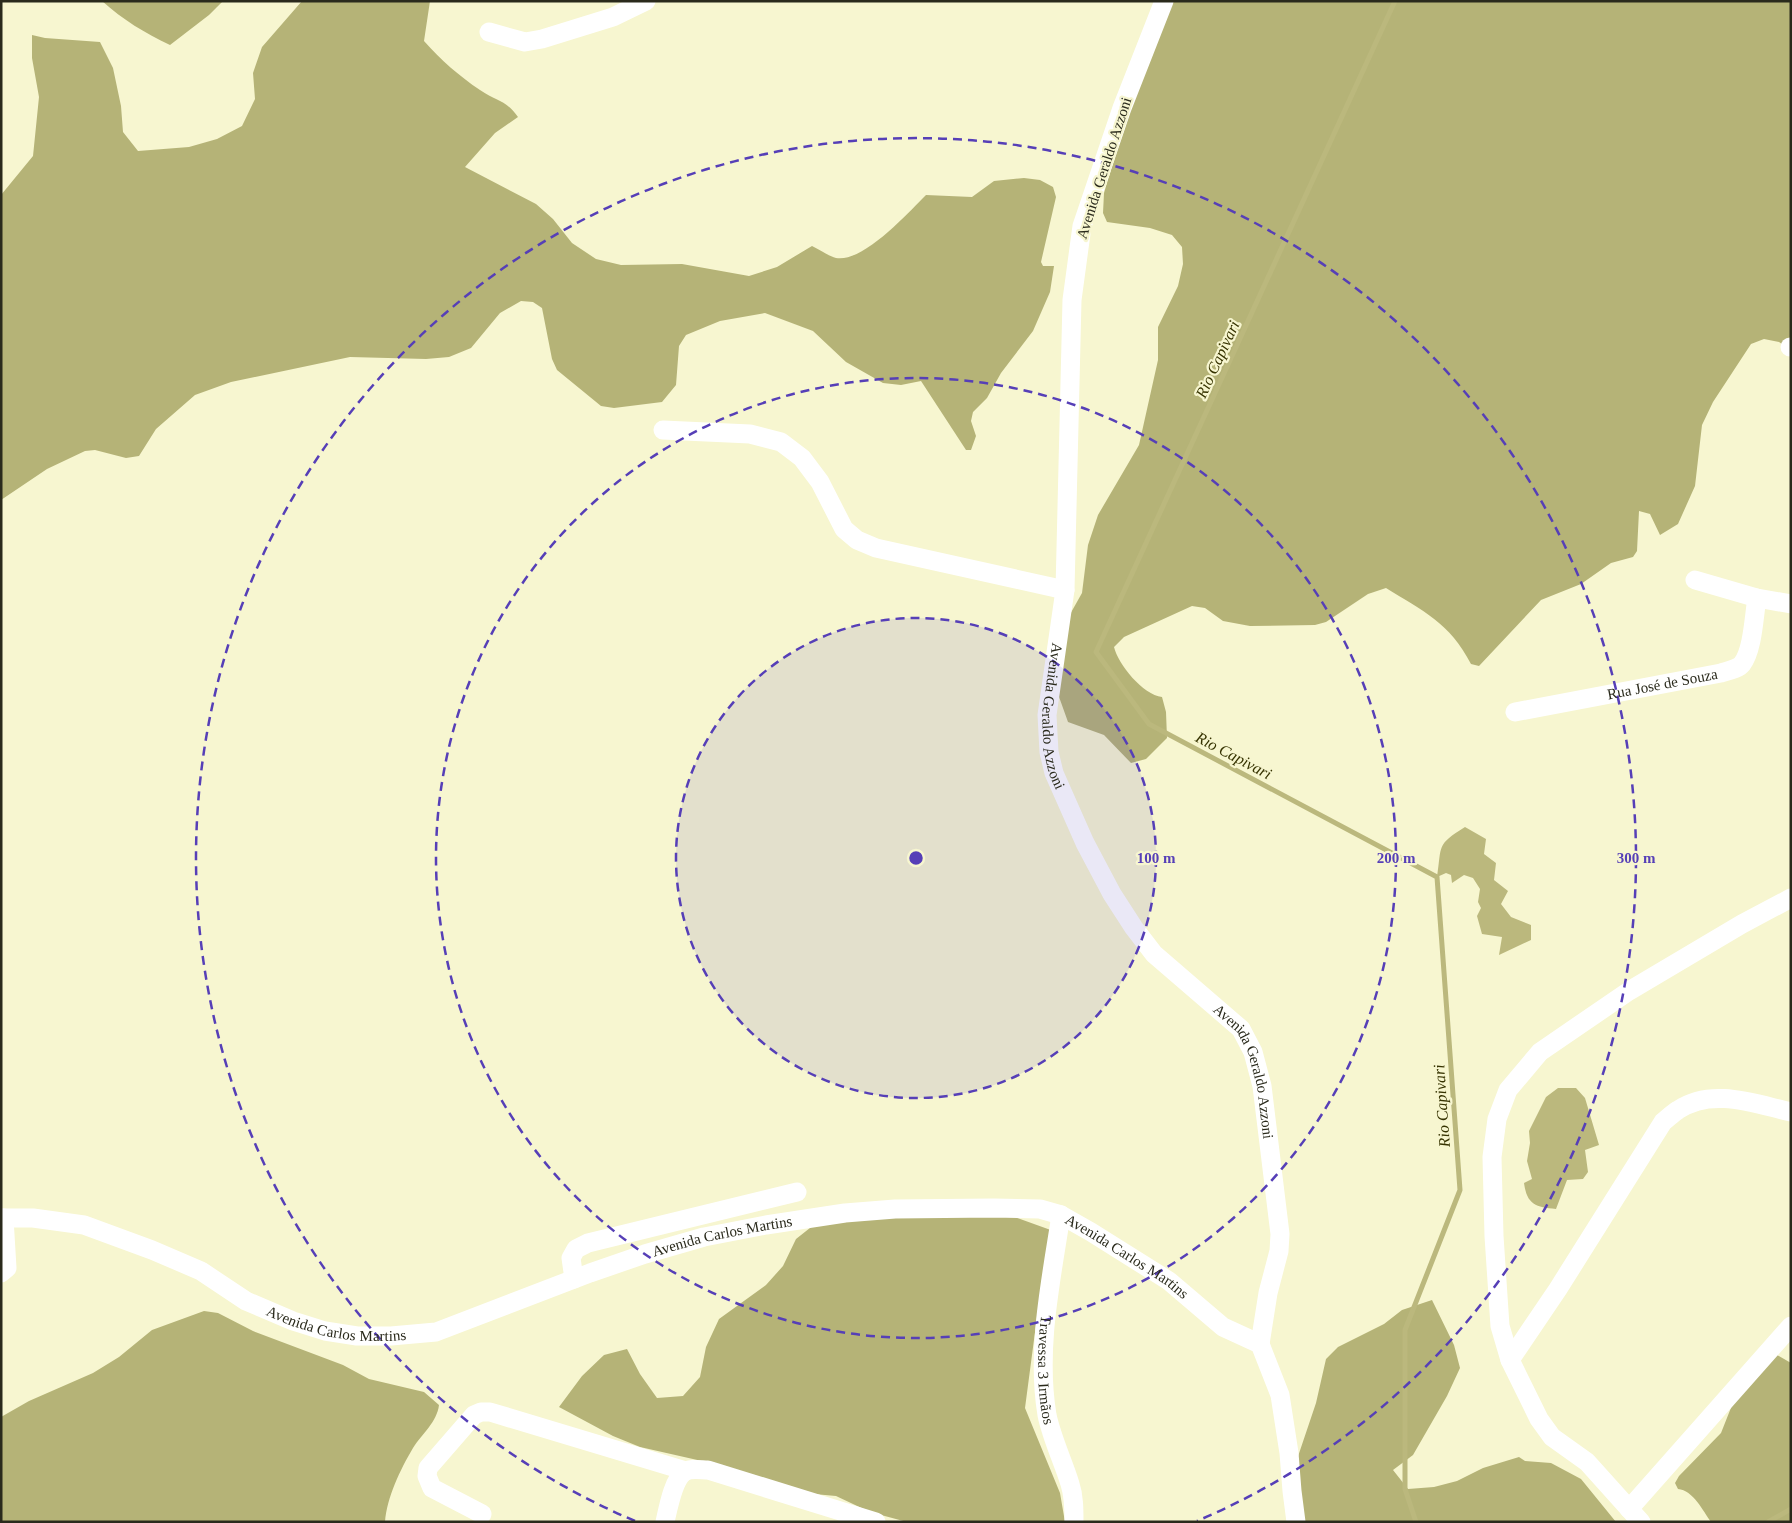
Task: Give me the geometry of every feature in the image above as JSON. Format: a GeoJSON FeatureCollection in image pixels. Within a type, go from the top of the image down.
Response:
{"type":"FeatureCollection","features":[{"type":"Feature","properties":{"kind":"street"},"geometry":{"type":"LineString","coordinates":[[489,32],[525,42],[542,39],[613,17],[646,1]]}},
{"type":"Feature","properties":{"kind":"street","name":"Avenida Geraldo Azzoni"},"geometry":{"type":"LineString","coordinates":[[1164,1],[1122,108],[1082,226],[1076,261],[1072,300],[1065,590],[1047,715],[1048,752],[1054,772],[1085,843],[1112,894],[1134,928],[1154,954],[1241,1029],[1258,1067],[1280,1234],[1279,1251],[1268,1293],[1260,1344]]}},
{"type":"Feature","properties":{"kind":"street"},"geometry":{"type":"LineString","coordinates":[[663,430],[750,434],[781,442],[802,458],[820,482],[844,529],[857,540],[876,548],[1065,590]]}},
{"type":"Feature","properties":{"kind":"street"},"geometry":{"type":"LineString","coordinates":[[1695,580],[1757,598],[1791,604]]}},
{"type":"Feature","properties":{"kind":"street","name":"Rua José de Souza"},"geometry":{"type":"LineString","coordinates":[[1515,712],[1618,694],[1733,669],[1742,664],[1747,652],[1757,598]]}},
{"type":"Feature","properties":{"kind":"street"},"geometry":{"type":"LineString","coordinates":[[1791,898],[1742,924],[1629,991],[1540,1052],[1508,1090],[1497,1119],[1492,1157],[1494,1236],[1500,1326],[1510,1360],[1539,1419],[1552,1437],[1587,1462],[1635,1515],[1791,1326]]}},
{"type":"Feature","properties":{"kind":"street"},"geometry":{"type":"LineString","coordinates":[[1510,1360],[1558,1289],[1663,1122],[1679,1109],[1712,1099],[1728,1098],[1791,1112]]}},
{"type":"Feature","properties":{"kind":"street"},"geometry":{"type":"LineString","coordinates":[[574,1279],[570,1258],[576,1249],[588,1242],[797,1192]]}},
{"type":"Feature","properties":{"kind":"street","name":"Avenida Carlos Martins"},"geometry":{"type":"LineString","coordinates":[[3,1218],[33,1218],[84,1226],[201,1270],[246,1301],[268,1311],[325,1331],[357,1336],[391,1336],[436,1332],[574,1279],[645,1254],[704,1237],[845,1213],[894,1209],[1040,1209],[1061,1215],[1091,1232],[1169,1281],[1223,1327],[1260,1344]]}},
{"type":"Feature","properties":{"kind":"street","name":"Travessa 3 Irmãos"},"geometry":{"type":"LineString","coordinates":[[1061,1215],[1047,1307],[1043,1358],[1048,1417],[1071,1485],[1074,1522]]}},
{"type":"Feature","properties":{"kind":"street"},"geometry":{"type":"LineString","coordinates":[[1,1273],[7,1268],[3,1218]]}},
{"type":"Feature","properties":{"kind":"street"},"geometry":{"type":"LineString","coordinates":[[1260,1344],[1280,1395],[1289,1453],[1296,1522]]}},
{"type":"Feature","properties":{"kind":"street"},"geometry":{"type":"LineString","coordinates":[[482,1514],[432,1488],[427,1476],[428,1468],[474,1415],[481,1412],[490,1412],[686,1471],[708,1470],[876,1522]]}},
{"type":"Feature","properties":{"kind":"street"},"geometry":{"type":"LineString","coordinates":[[665,1522],[673,1490],[680,1477],[686,1471]]}},
{"type":"Feature","properties":{"kind":"shaded area"},"geometry":{"type":"Polygon","coordinates":[[[102,1],[223,1],[209,15],[170,45],[134,26],[102,1]]]}},
{"type":"Feature","properties":{"kind":"shaded area"},"geometry":{"type":"Polygon","coordinates":[[[302,1],[430,1],[424,41],[472,85],[505,104],[518,117],[495,133],[465,167],[536,204],[553,219],[572,243],[596,259],[621,265],[682,264],[749,276],[777,267],[812,246],[836,258],[859,253],[872,245],[897,224],[926,195],[972,197],[994,181],[1024,178],[1040,180],[1053,187],[1056,197],[1041,262],[1043,266],[1054,266],[1050,292],[1033,331],[1001,373],[987,398],[973,412],[971,421],[976,436],[971,450],[966,450],[921,381],[901,385],[883,383],[846,362],[813,331],[765,313],[720,321],[686,335],[679,346],[676,385],[662,402],[614,408],[601,406],[557,370],[552,359],[542,308],[533,302],[521,301],[500,313],[471,348],[449,357],[426,359],[350,357],[231,382],[195,395],[156,429],[139,456],[126,458],[95,450],[85,451],[47,469],[1,500],[1,195],[33,156],[39,97],[32,58],[32,35],[45,38],[100,42],[113,68],[121,106],[123,132],[138,151],[189,147],[217,139],[242,126],[255,99],[253,73],[262,47],[302,1]]]}},
{"type":"Feature","properties":{"kind":"shaded area"},"geometry":{"type":"Polygon","coordinates":[[[1173,1],[1791,1],[1791,350],[1779,342],[1764,339],[1751,344],[1713,402],[1702,425],[1695,486],[1678,524],[1660,535],[1650,514],[1639,511],[1637,551],[1633,557],[1611,563],[1581,584],[1541,600],[1479,666],[1471,664],[1463,650],[1445,628],[1424,611],[1386,588],[1368,594],[1326,622],[1315,625],[1250,626],[1223,621],[1205,608],[1192,606],[1124,637],[1114,647],[1116,654],[1132,678],[1147,691],[1162,697],[1166,712],[1167,738],[1146,759],[1131,763],[1104,735],[1068,722],[1058,694],[1064,625],[1082,593],[1088,545],[1098,515],[1139,445],[1158,360],[1158,327],[1178,286],[1183,264],[1182,247],[1172,235],[1150,228],[1107,222],[1103,213],[1104,193],[1128,113],[1144,43],[1173,1]]]}},
{"type":"Feature","properties":{"kind":"shaded area"},"geometry":{"type":"Polygon","coordinates":[[[1465,827],[1486,839],[1484,854],[1496,863],[1494,880],[1508,891],[1501,904],[1511,917],[1531,925],[1531,940],[1499,955],[1502,937],[1482,934],[1477,916],[1481,908],[1478,902],[1480,889],[1473,878],[1464,875],[1452,883],[1451,875],[1446,873],[1437,877],[1442,847],[1449,838],[1465,827]]]}},
{"type":"Feature","properties":{"kind":"shaded area"},"geometry":{"type":"Polygon","coordinates":[[[1558,1088],[1576,1088],[1585,1098],[1599,1145],[1585,1150],[1588,1172],[1583,1179],[1567,1180],[1556,1209],[1534,1204],[1527,1196],[1524,1183],[1532,1179],[1527,1161],[1530,1143],[1529,1131],[1546,1097],[1558,1088]]]}},
{"type":"Feature","properties":{"kind":"shaded area"},"geometry":{"type":"Polygon","coordinates":[[[845,1209],[1012,1216],[1059,1233],[1042,1279],[1025,1408],[1060,1493],[1065,1522],[907,1522],[870,1512],[836,1496],[792,1492],[715,1464],[640,1447],[613,1436],[559,1407],[582,1376],[604,1355],[627,1349],[640,1374],[657,1398],[683,1396],[700,1377],[706,1347],[719,1319],[766,1285],[783,1266],[796,1239],[815,1224],[845,1209]]]}},
{"type":"Feature","properties":{"kind":"shaded area"},"geometry":{"type":"Polygon","coordinates":[[[1432,1300],[1454,1345],[1460,1368],[1447,1396],[1413,1455],[1393,1470],[1408,1489],[1434,1487],[1457,1481],[1483,1468],[1519,1457],[1525,1461],[1551,1463],[1581,1479],[1616,1522],[1291,1522],[1285,1495],[1316,1403],[1326,1359],[1338,1347],[1384,1324],[1402,1310],[1432,1300]]]}},
{"type":"Feature","properties":{"kind":"shaded area"},"geometry":{"type":"Polygon","coordinates":[[[204,1311],[218,1313],[253,1331],[343,1365],[369,1379],[424,1392],[439,1405],[435,1417],[413,1448],[399,1474],[388,1503],[385,1522],[1,1522],[1,1417],[29,1401],[93,1373],[119,1357],[152,1330],[204,1311]]]}},
{"type":"Feature","properties":{"kind":"shaded area"},"geometry":{"type":"Polygon","coordinates":[[[1777,1355],[1791,1363],[1791,1522],[1711,1522],[1693,1497],[1678,1489],[1675,1483],[1679,1476],[1721,1433],[1740,1385],[1777,1355]]]}},
{"type":"Feature","properties":{"kind":"waterway","name":"Rio Capivari"},"geometry":{"type":"LineString","coordinates":[[1395,1],[1096,652],[1149,724],[1437,877],[1460,1190],[1405,1330],[1405,1489],[1416,1522]]}},
{"type":"Feature","properties":{"kind":"waterway","name":"Rio Capivari"},"geometry":{"type":"LineString","coordinates":[[1768,1522],[1791,1509]]}}]}
